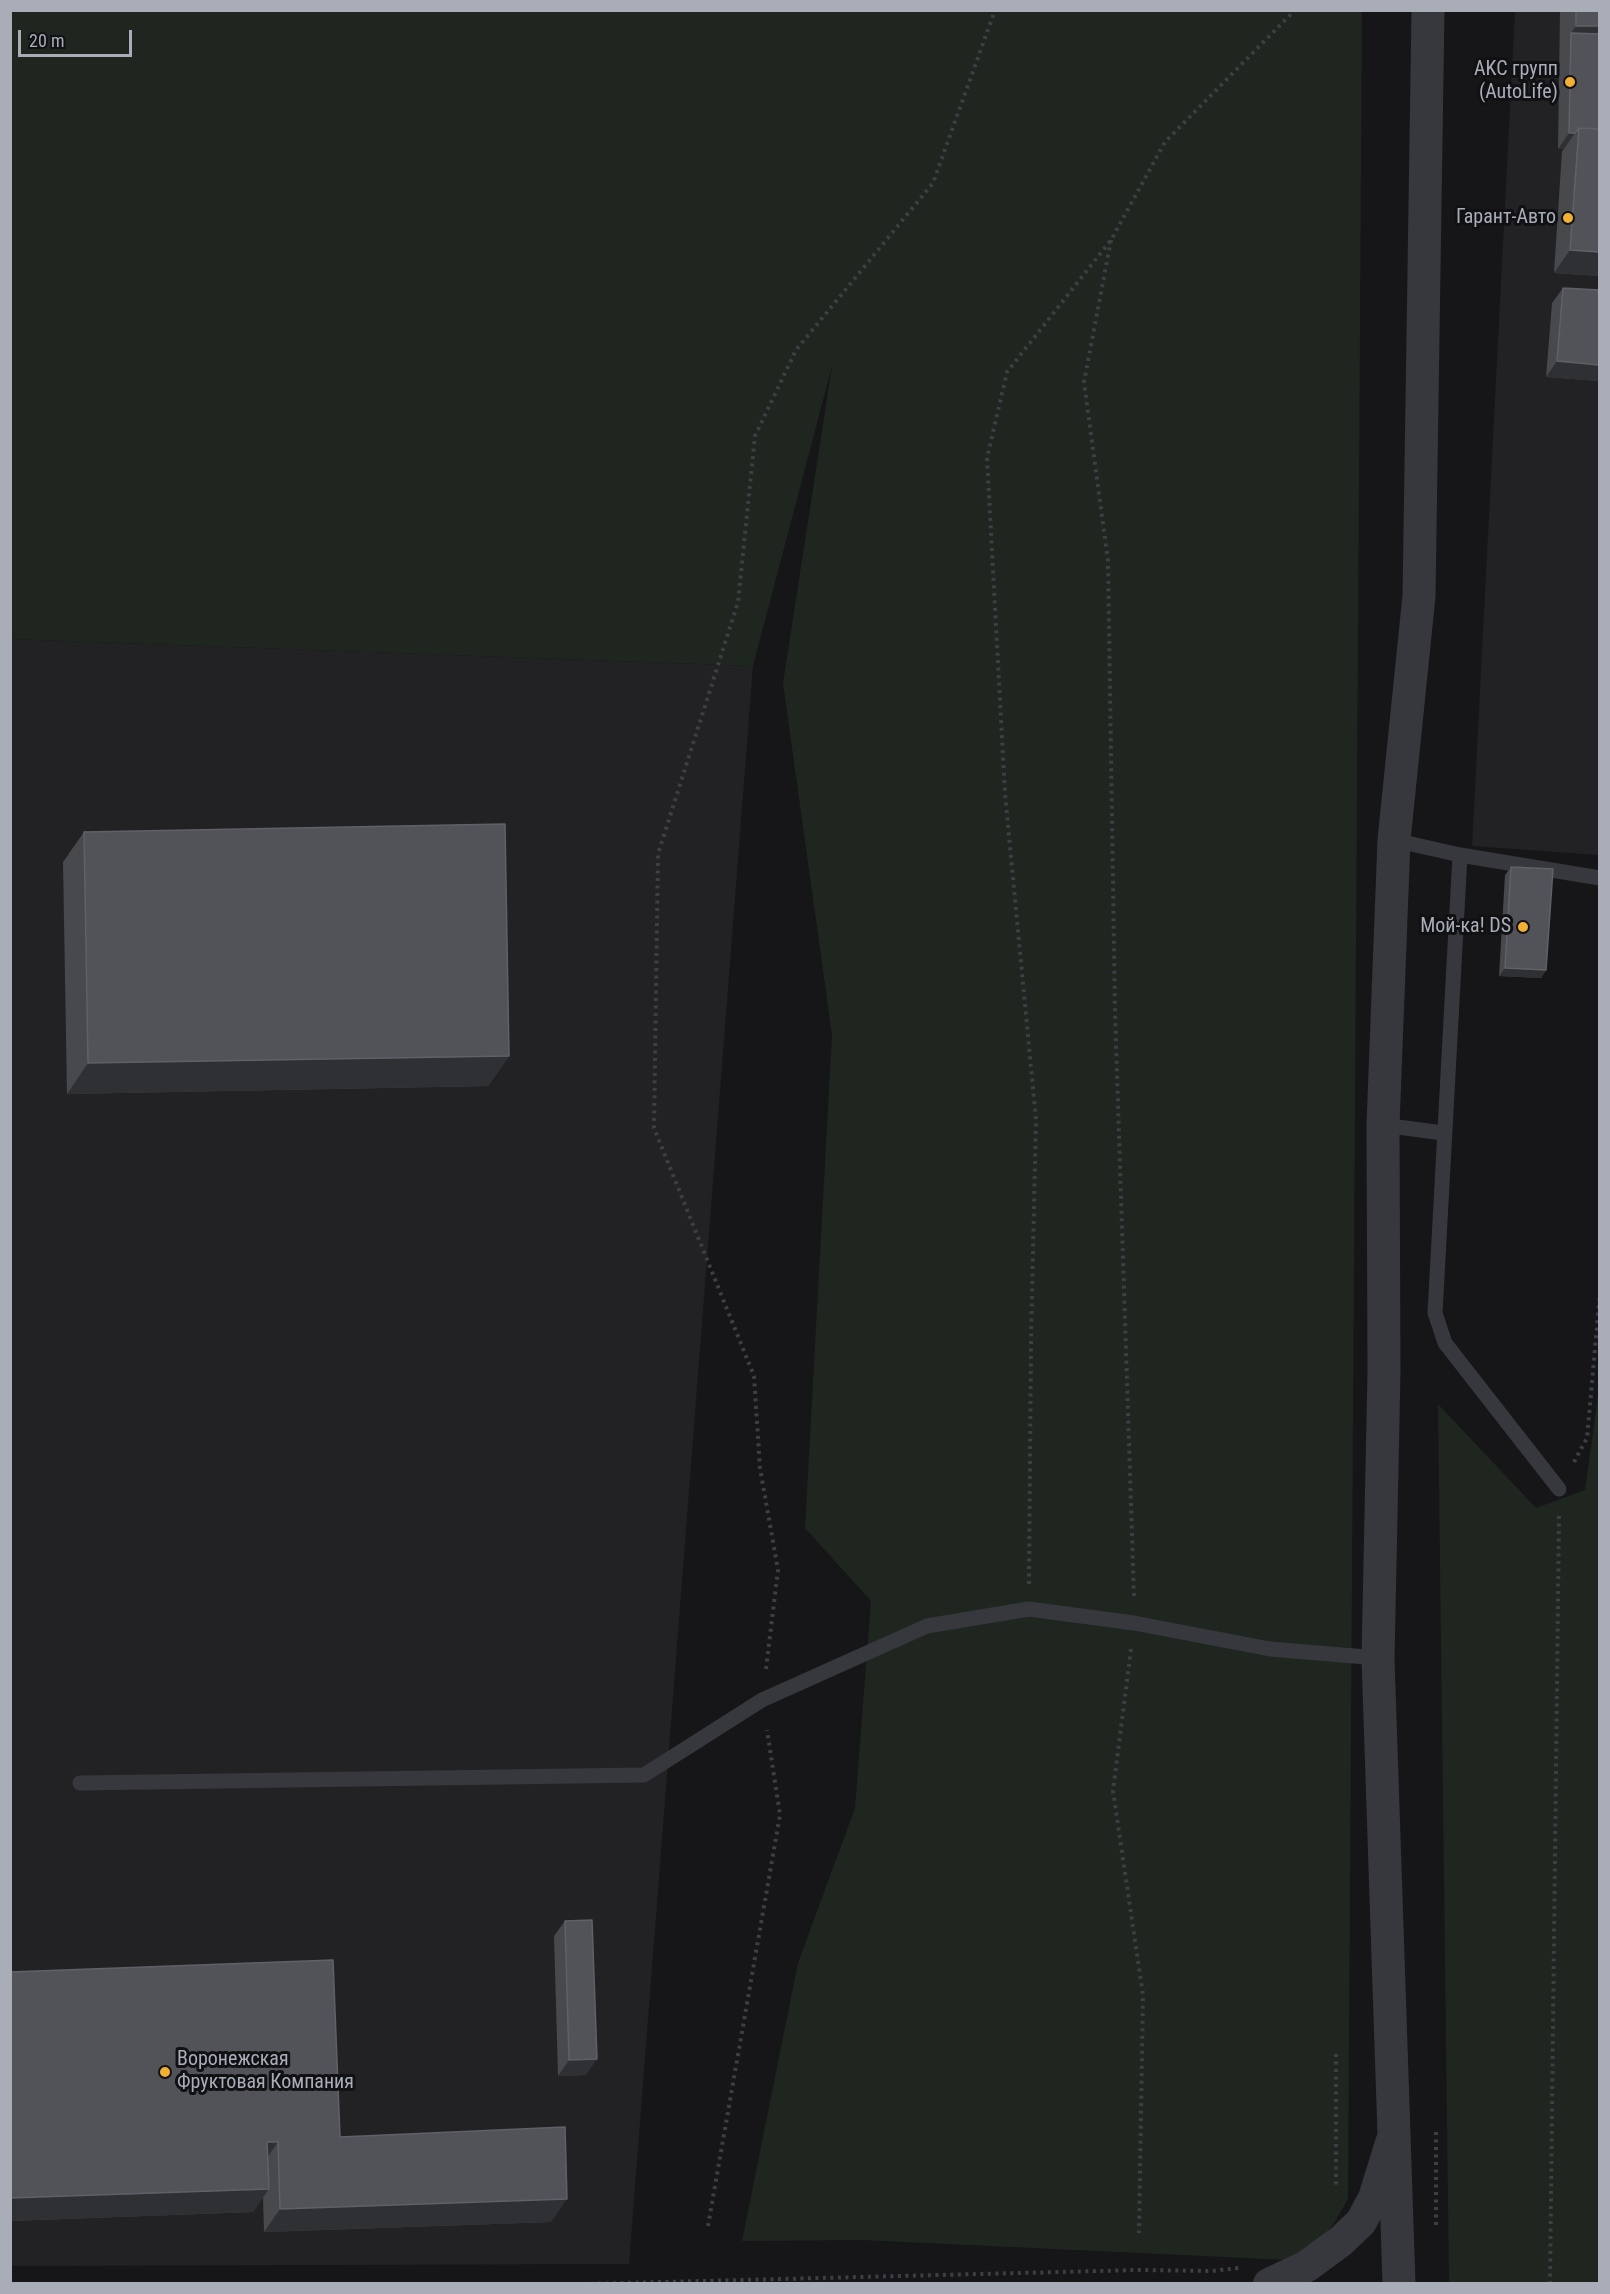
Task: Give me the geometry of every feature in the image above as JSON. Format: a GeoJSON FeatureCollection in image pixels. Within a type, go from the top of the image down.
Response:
{"type":"FeatureCollection","features":[{"type":"Feature","properties":{"kind":"street"},"geometry":{"type":"LineString","coordinates":[[1399,2283],[1378,1658],[1384,1372],[1383,1125],[1394,840],[1419,596],[1428,10]]}},
{"type":"Feature","properties":{"kind":"street"},"geometry":{"type":"LineString","coordinates":[[1269,2283],[1307,2266],[1341,2241],[1361,2222],[1386,2166],[1394,2130]]}},
{"type":"Feature","properties":{"kind":"lane"},"geometry":{"type":"LineString","coordinates":[[1394,840],[1460,855],[1599,878]]}},
{"type":"Feature","properties":{"kind":"lane"},"geometry":{"type":"LineString","coordinates":[[1460,855],[1443,1133],[1435,1313],[1445,1343],[1559,1489]]}},
{"type":"Feature","properties":{"kind":"lane"},"geometry":{"type":"LineString","coordinates":[[1383,1125],[1443,1133]]}},
{"type":"Feature","properties":{"kind":"lane"},"geometry":{"type":"LineString","coordinates":[[80,1783],[644,1775],[762,1700],[927,1626],[1029,1609],[1134,1623],[1270,1649],[1378,1658]]}},
{"type":"Feature","properties":{"kind":"path"},"geometry":{"type":"LineString","coordinates":[[708,2226],[780,1815],[762,1700],[778,1570],[760,1468],[754,1376],[654,1128],[658,854],[738,602],[755,436],[796,350],[933,183],[995,10]]}},
{"type":"Feature","properties":{"kind":"path"},"geometry":{"type":"LineString","coordinates":[[1029,1609],[1031,1341],[1036,1120],[1005,794],[987,458],[1007,372],[1111,240],[1165,142],[1294,10]]}},
{"type":"Feature","properties":{"kind":"path"},"geometry":{"type":"LineString","coordinates":[[1111,240],[1084,382],[1108,561],[1115,1011],[1134,1623],[1113,1791],[1143,1995],[1139,2233]]}},
{"type":"Feature","properties":{"kind":"path"},"geometry":{"type":"LineString","coordinates":[[1550,2283],[1559,1489],[1587,1438],[1599,1293]]}},
{"type":"Feature","properties":{"kind":"path"},"geometry":{"type":"LineString","coordinates":[[1332,2197],[1337,2187],[1336,2054]]}},
{"type":"Feature","properties":{"kind":"path"},"geometry":{"type":"LineString","coordinates":[[1436,2132],[1437,2237]]}},
{"type":"Feature","properties":{"kind":"path"},"geometry":{"type":"LineString","coordinates":[[583,2283],[1138,2270],[1212,2271],[1242,2267]]}},
{"type":"Feature","properties":{"kind":"shaded area"},"geometry":{"type":"Polygon","coordinates":[[[11,11],[1362,11],[1348,2199],[1333,2225],[1315,2245],[1289,2260],[862,2240],[742,2241],[798,1963],[855,1808],[871,1601],[805,1528],[832,1035],[783,683],[832,366],[753,666],[11,639],[11,11]]]}},
{"type":"Feature","properties":{"kind":"shaded area"},"geometry":{"type":"Polygon","coordinates":[[[1515,11],[1599,11],[1599,855],[1472,846],[1515,11]]]}},
{"type":"Feature","properties":{"kind":"shaded area"},"geometry":{"type":"Polygon","coordinates":[[[11,639],[753,666],[629,2264],[11,2266],[11,639]]]}},
{"type":"Feature","properties":{"kind":"shaded area"},"geometry":{"type":"Polygon","coordinates":[[[1599,1389],[1599,2283],[1449,2283],[1438,1404],[1536,1508],[1585,1490],[1599,1389]]]}},
{"type":"Feature","properties":{"kind":"building"},"geometry":{"type":"Polygon","coordinates":[[[1576,10],[1599,10],[1599,26],[1576,26],[1576,10]]]}},
{"type":"Feature","properties":{"kind":"building"},"geometry":{"type":"Polygon","coordinates":[[[1571,33],[1599,34],[1599,129],[1579,128],[1575,133],[1569,133],[1571,33]]]}},
{"type":"Feature","properties":{"kind":"building"},"geometry":{"type":"Polygon","coordinates":[[[1579,128],[1599,129],[1599,252],[1570,250],[1579,128]]]}},
{"type":"Feature","properties":{"kind":"building"},"geometry":{"type":"Polygon","coordinates":[[[1563,288],[1599,290],[1599,365],[1557,361],[1563,288]]]}},
{"type":"Feature","properties":{"kind":"building"},"geometry":{"type":"Polygon","coordinates":[[[505,824],[509,1056],[88,1063],[84,832],[505,824]]]}},
{"type":"Feature","properties":{"kind":"building","name":"Мой-ка! DS"},"geometry":{"type":"Polygon","coordinates":[[[1511,867],[1553,869],[1546,970],[1505,968],[1511,867]]]}},
{"type":"Feature","properties":{"kind":"building"},"geometry":{"type":"Polygon","coordinates":[[[592,1920],[597,2059],[569,2060],[565,1921],[592,1920]]]}},
{"type":"Feature","properties":{"kind":"building","name":"Воронежская Фруктовая Компания"},"geometry":{"type":"Polygon","coordinates":[[[333,1960],[340,2137],[565,2127],[567,2199],[280,2209],[278,2142],[267,2142],[269,2189],[10,2198],[10,1972],[333,1960]]]}},
{"type":"Feature","properties":{"kind":"place","name":"AKC групп (AutoLife)"},"geometry":{"type":"Point","coordinates":[1570,82]}},
{"type":"Feature","properties":{"kind":"place","name":"Гарант-Авто"},"geometry":{"type":"Point","coordinates":[1568,218]}},
{"type":"Feature","properties":{"kind":"place","name":"Мой-ка! DS"},"geometry":{"type":"Point","coordinates":[1523,927]}},
{"type":"Feature","properties":{"kind":"place","name":"Воронежская Фруктовая Компания"},"geometry":{"type":"Point","coordinates":[165,2072]}}]}
